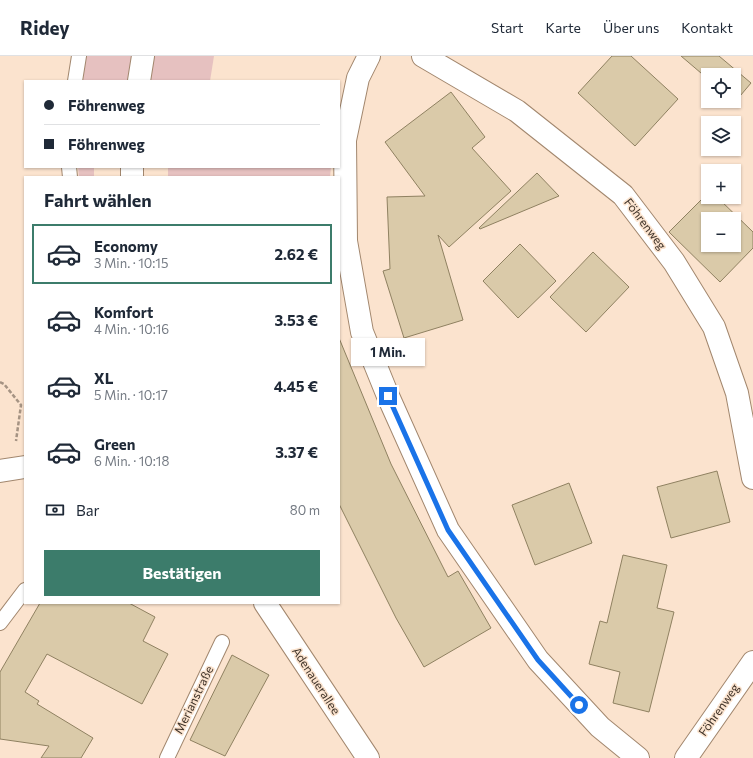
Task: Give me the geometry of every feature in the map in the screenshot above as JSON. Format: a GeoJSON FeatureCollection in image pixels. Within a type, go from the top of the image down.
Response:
{"type":"FeatureCollection","features":[{"type":"Feature","properties":{"kind":"street"},"geometry":{"type":"LineString","coordinates":[[139,80],[143,56]]}},
{"type":"Feature","properties":{"kind":"street"},"geometry":{"type":"LineString","coordinates":[[369,56],[358,78],[345,140],[346,241],[362,332],[388,396],[448,530],[538,660],[600,727],[638,758]]}},
{"type":"Feature","properties":{"kind":"street","name":"Föhrenweg"},"geometry":{"type":"LineString","coordinates":[[423,56],[517,111],[623,195],[674,262],[714,327],[737,393],[753,478]]}},
{"type":"Feature","properties":{"kind":"street","name":"Adenauerallee"},"geometry":{"type":"LineString","coordinates":[[267,604],[368,758]]}},
{"type":"Feature","properties":{"kind":"street","name":"Föhrenweg"},"geometry":{"type":"LineString","coordinates":[[686,758],[753,662]]}},
{"type":"Feature","properties":{"kind":"lane"},"geometry":{"type":"LineString","coordinates":[[75,80],[79,56]]}},
{"type":"Feature","properties":{"kind":"lane"},"geometry":{"type":"LineString","coordinates":[[0,622],[24,591]]}},
{"type":"Feature","properties":{"kind":"lane","name":"Merianstraße"},"geometry":{"type":"LineString","coordinates":[[167,758],[222,642]]}},
{"type":"Feature","properties":{"kind":"path"},"geometry":{"type":"LineString","coordinates":[[0,382],[4,384],[21,405],[12,469]]}},
{"type":"Feature","properties":{"kind":"shaded area"},"geometry":{"type":"Polygon","coordinates":[[[85,56],[214,56],[210,80],[83,80],[85,56]]]}},
{"type":"Feature","properties":{"kind":"shaded area"},"geometry":{"type":"Polygon","coordinates":[[[78,168],[94,168],[94,176],[79,176],[78,168]]]}},
{"type":"Feature","properties":{"kind":"shaded area"},"geometry":{"type":"Polygon","coordinates":[[[168,168],[331,168],[330,176],[168,176],[168,168]]]}},
{"type":"Feature","properties":{"kind":"building"},"geometry":{"type":"Polygon","coordinates":[[[612,56],[631,56],[678,99],[635,146],[578,93],[612,56]]]}},
{"type":"Feature","properties":{"kind":"building"},"geometry":{"type":"Polygon","coordinates":[[[681,56],[719,56],[733,68],[701,68],[701,73],[681,56]]]}},
{"type":"Feature","properties":{"kind":"building"},"geometry":{"type":"Polygon","coordinates":[[[741,75],[751,83],[741,95],[741,75]]]}},
{"type":"Feature","properties":{"kind":"building"},"geometry":{"type":"Polygon","coordinates":[[[451,92],[485,137],[472,148],[511,191],[449,247],[438,235],[463,320],[404,338],[383,271],[390,269],[387,197],[425,196],[385,142],[451,92]]]}},
{"type":"Feature","properties":{"kind":"building"},"geometry":{"type":"Polygon","coordinates":[[[537,173],[559,196],[480,229],[479,228],[537,173]]]}},
{"type":"Feature","properties":{"kind":"building"},"geometry":{"type":"Polygon","coordinates":[[[701,200],[701,204],[724,204],[732,212],[701,212],[701,252],[741,252],[741,220],[753,232],[753,248],[720,282],[669,232],[701,200]]]}},
{"type":"Feature","properties":{"kind":"building"},"geometry":{"type":"Polygon","coordinates":[[[520,244],[556,281],[518,318],[483,281],[520,244]]]}},
{"type":"Feature","properties":{"kind":"building"},"geometry":{"type":"Polygon","coordinates":[[[593,252],[629,287],[586,332],[550,297],[593,252]]]}},
{"type":"Feature","properties":{"kind":"building"},"geometry":{"type":"Polygon","coordinates":[[[340,340],[391,464],[448,577],[458,571],[491,628],[424,667],[396,618],[340,506],[340,340]]]}},
{"type":"Feature","properties":{"kind":"building"},"geometry":{"type":"Polygon","coordinates":[[[717,471],[730,522],[671,538],[657,487],[717,471]]]}},
{"type":"Feature","properties":{"kind":"building"},"geometry":{"type":"Polygon","coordinates":[[[569,483],[592,543],[535,565],[512,505],[569,483]]]}},
{"type":"Feature","properties":{"kind":"building"},"geometry":{"type":"Polygon","coordinates":[[[623,555],[667,565],[657,608],[674,612],[649,712],[613,703],[620,672],[589,664],[600,621],[607,623],[623,555]]]}},
{"type":"Feature","properties":{"kind":"building"},"geometry":{"type":"Polygon","coordinates":[[[39,604],[131,604],[155,617],[143,641],[168,654],[142,704],[47,654],[25,692],[39,701],[37,704],[93,738],[81,758],[41,758],[49,746],[0,739],[0,672],[39,604]]]}},
{"type":"Feature","properties":{"kind":"building"},"geometry":{"type":"Polygon","coordinates":[[[232,655],[269,675],[225,756],[190,740],[232,655]]]}},
{"type":"Feature","properties":{"kind":"route"},"geometry":{"type":"LineString","coordinates":[[388,396],[448,530],[538,660],[579,705]]}}]}
